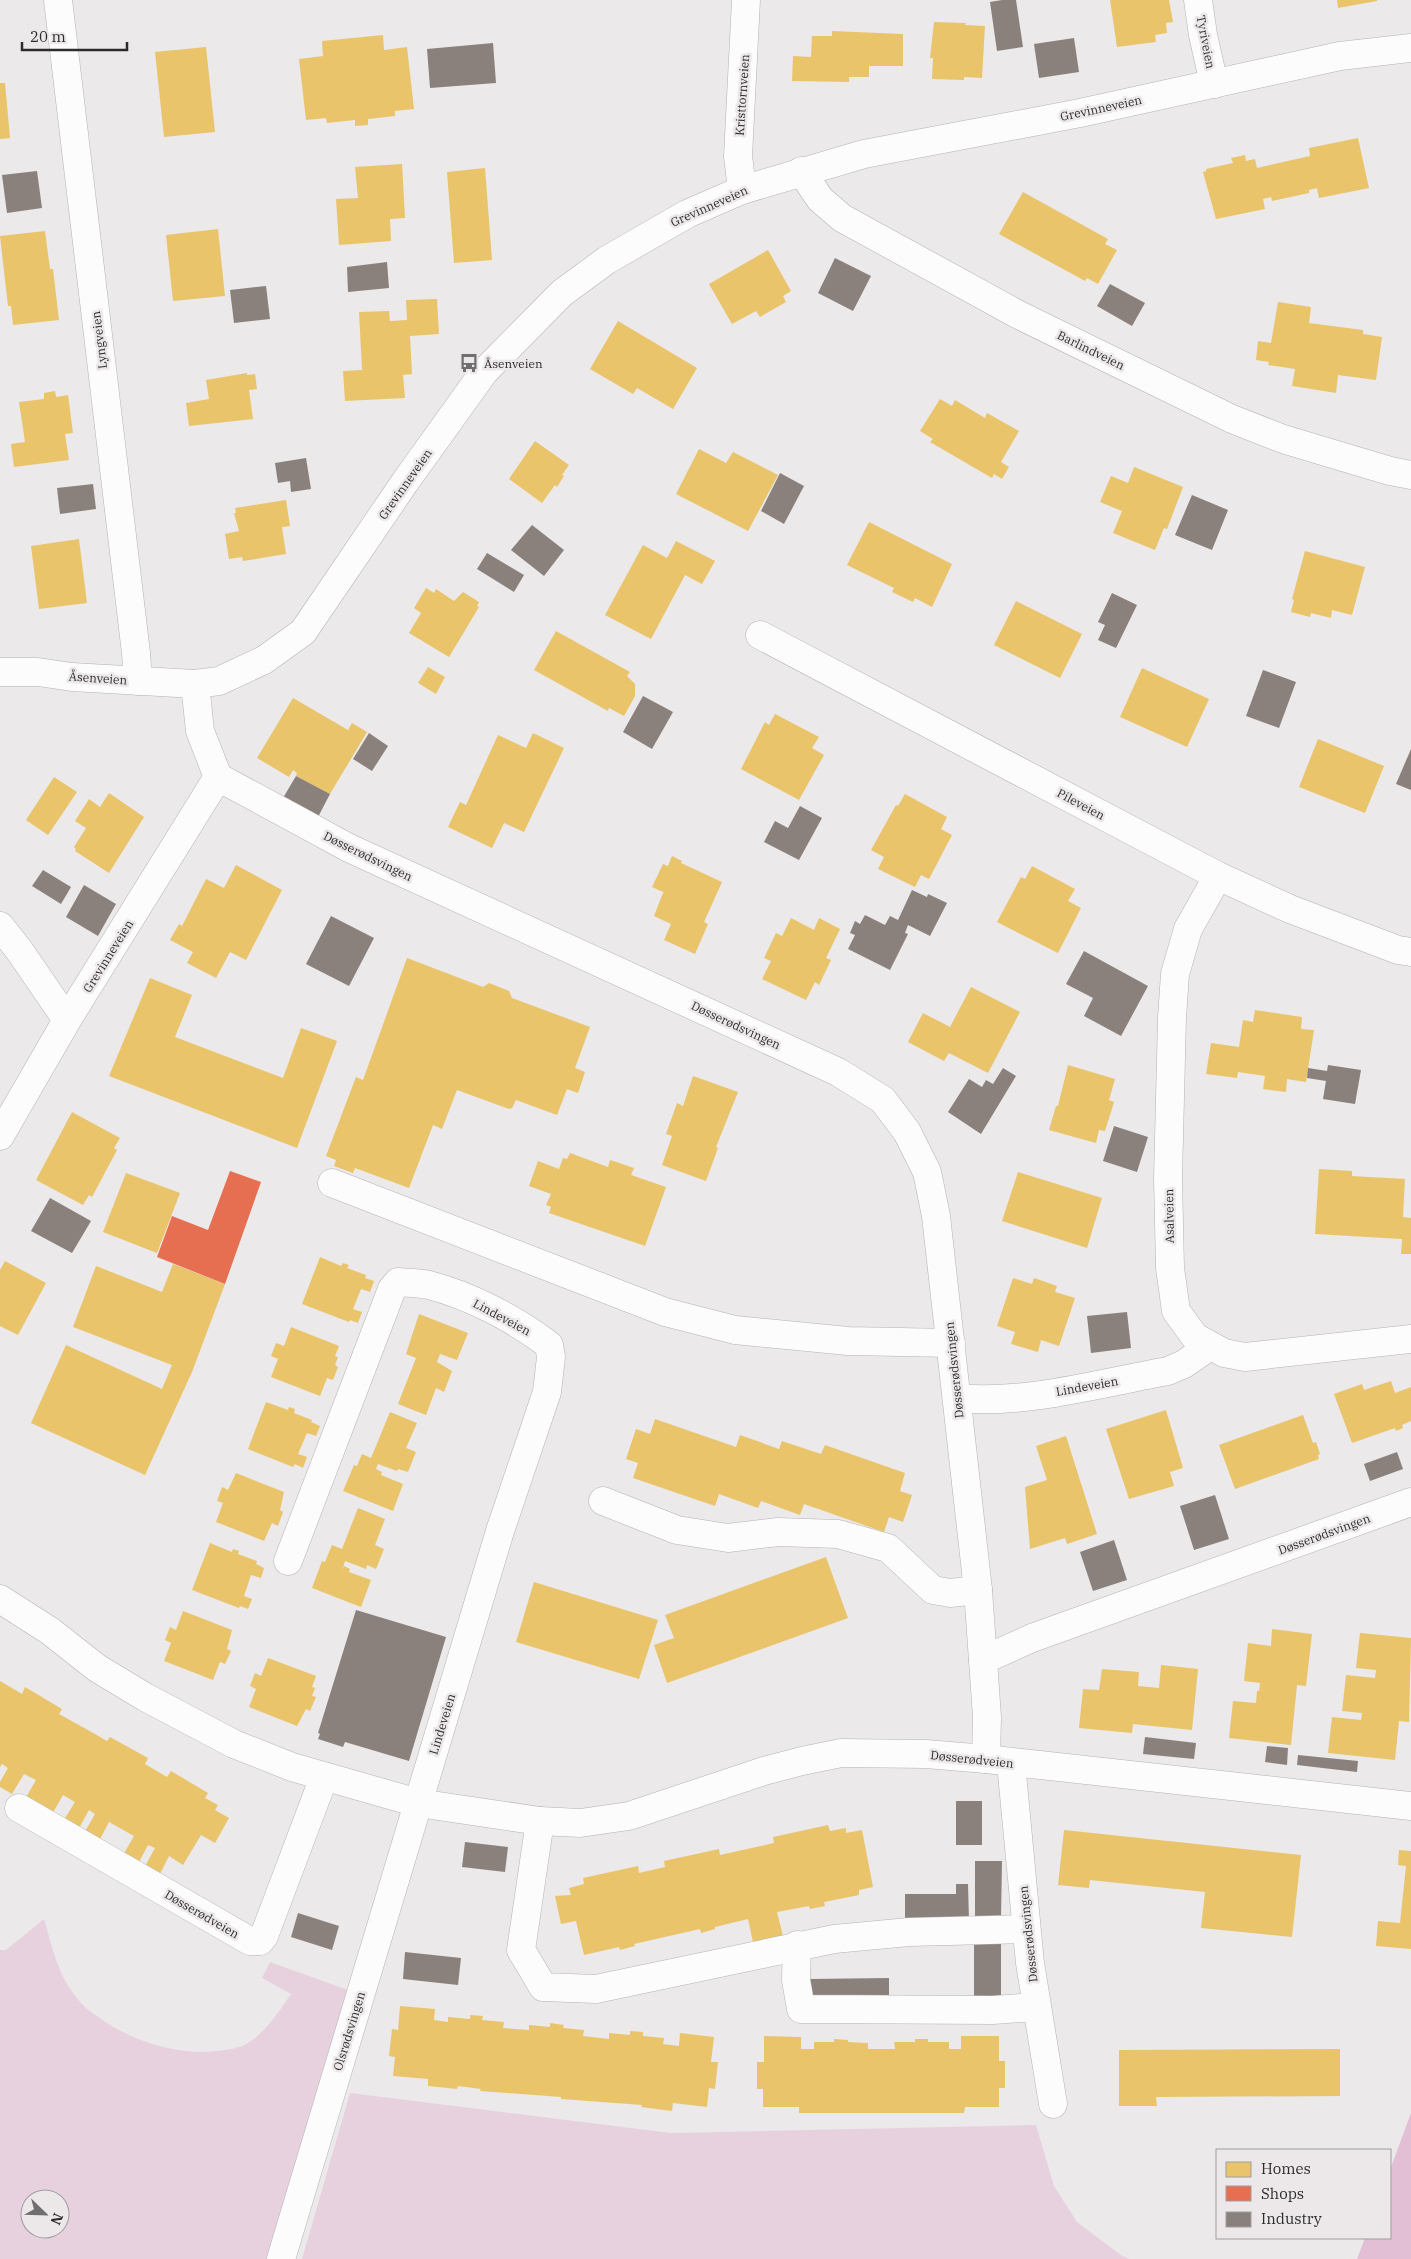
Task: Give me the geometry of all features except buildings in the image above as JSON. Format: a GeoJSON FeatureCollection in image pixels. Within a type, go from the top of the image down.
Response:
{"type":"FeatureCollection","features":[{"type":"Feature","properties":{"kind":"street","name":"Lyngveien"},"geometry":{"type":"LineString","coordinates":[[58,0],[138,681]]}},
{"type":"Feature","properties":{"kind":"street","name":"Kristtornveien"},"geometry":{"type":"LineString","coordinates":[[742,190],[738,156],[746,0]]}},
{"type":"Feature","properties":{"kind":"street","name":"Tyriveien"},"geometry":{"type":"LineString","coordinates":[[1198,0],[1203,35],[1214,84]]}},
{"type":"Feature","properties":{"kind":"street","name":"Grevinneveien"},"geometry":{"type":"LineString","coordinates":[[195,684],[220,681],[264,660],[303,632],[405,482],[484,372],[562,293],[607,260],[671,223],[742,190],[801,171],[864,154],[1080,113],[1340,56],[1411,48]]}},
{"type":"Feature","properties":{"kind":"street","name":"Barlindveien"},"geometry":{"type":"LineString","coordinates":[[801,171],[820,199],[842,218],[1019,315],[1232,419],[1283,439],[1390,471],[1411,475]]}},
{"type":"Feature","properties":{"kind":"street","name":"Pileveien"},"geometry":{"type":"LineString","coordinates":[[760,635],[1218,876],[1290,910],[1398,950],[1411,952]]}},
{"type":"Feature","properties":{"kind":"street","name":"Åsenveien"},"geometry":{"type":"LineString","coordinates":[[0,672],[38,672],[72,677],[195,684]]}},
{"type":"Feature","properties":{"kind":"street"},"geometry":{"type":"LineString","coordinates":[[195,684],[200,731],[218,777]]}},
{"type":"Feature","properties":{"kind":"street","name":"Grevinneveien"},"geometry":{"type":"LineString","coordinates":[[0,1136],[67,1020],[218,777]]}},
{"type":"Feature","properties":{"kind":"street","name":"Døsserødsvingen"},"geometry":{"type":"LineString","coordinates":[[218,777],[349,848],[838,1072],[883,1100],[907,1132],[927,1172],[936,1216],[978,1590],[987,1716],[999,1761],[1052,2104]]}},
{"type":"Feature","properties":{"kind":"street","name":"Asalveien"},"geometry":{"type":"LineString","coordinates":[[1218,876],[1188,929],[1175,974],[1168,1168],[1170,1268],[1176,1311],[1195,1337],[1224,1353],[1245,1357],[1411,1339]]}},
{"type":"Feature","properties":{"kind":"street"},"geometry":{"type":"LineString","coordinates":[[0,926],[19,950],[67,1020]]}},
{"type":"Feature","properties":{"kind":"street"},"geometry":{"type":"LineString","coordinates":[[332,1182],[665,1312],[735,1330],[848,1341],[951,1343]]}},
{"type":"Feature","properties":{"kind":"street","name":"Lindeveien"},"geometry":{"type":"LineString","coordinates":[[288,1561],[392,1289],[398,1282],[428,1285],[475,1302],[530,1331],[549,1346],[551,1357],[548,1392],[500,1531],[418,1803]]}},
{"type":"Feature","properties":{"kind":"street","name":"Lindeveien"},"geometry":{"type":"LineString","coordinates":[[957,1398],[985,1401],[1034,1395],[1168,1371],[1184,1364],[1210,1346]]}},
{"type":"Feature","properties":{"kind":"street"},"geometry":{"type":"LineString","coordinates":[[603,1501],[677,1530],[728,1538],[778,1532],[838,1534],[888,1548],[933,1590],[950,1593],[978,1590]]}},
{"type":"Feature","properties":{"kind":"street","name":"Døsserødsvingen"},"geometry":{"type":"LineString","coordinates":[[983,1660],[1032,1638],[1411,1502]]}},
{"type":"Feature","properties":{"kind":"street","name":"Døsserødveien"},"geometry":{"type":"LineString","coordinates":[[0,1599],[50,1631],[97,1668],[145,1697],[234,1744],[292,1768],[418,1803],[540,1821],[580,1823],[629,1816],[764,1771],[842,1753],[926,1754],[1411,1806]]}},
{"type":"Feature","properties":{"kind":"street","name":"Døsserødveien"},"geometry":{"type":"LineString","coordinates":[[18,1808],[250,1941],[260,1941],[264,1936],[324,1777]]}},
{"type":"Feature","properties":{"kind":"street","name":"Olsrødsvingen"},"geometry":{"type":"LineString","coordinates":[[281,2259],[418,1803]]}},
{"type":"Feature","properties":{"kind":"street"},"geometry":{"type":"LineString","coordinates":[[540,1821],[521,1950],[542,1987],[596,1989],[834,1939],[910,1932],[1026,1930]]}},
{"type":"Feature","properties":{"kind":"street"},"geometry":{"type":"LineString","coordinates":[[797,1946],[796,1980],[801,2009],[993,2010],[1036,2007]]}},
{"type":"Feature","properties":{"kind":"shaded area"},"geometry":{"type":"Polygon","coordinates":[[[44,1919],[62,1975],[85,2007],[116,2029],[133,2037],[168,2048],[187,2051],[206,2052],[242,2046],[249,2043],[263,2031],[291,1994],[262,1978],[270,1962],[348,1990],[266,2259],[0,2259],[0,1950],[6,1950],[44,1919]]]}},
{"type":"Feature","properties":{"kind":"shaded area"},"geometry":{"type":"Polygon","coordinates":[[[350,2093],[671,2133],[1036,2125],[1054,2186],[1077,2222],[1129,2259],[302,2259],[350,2093]]]}},
{"type":"Feature","properties":{"kind":"shaded area"},"geometry":{"type":"Polygon","coordinates":[[[1411,2113],[1411,2259],[1357,2259],[1365,2239],[1391,2239],[1391,2167],[1411,2113]]]}},
{"type":"Feature","properties":{"kind":"place","name":"Åsenveien"},"geometry":{"type":"Point","coordinates":[469,363]}}]}
